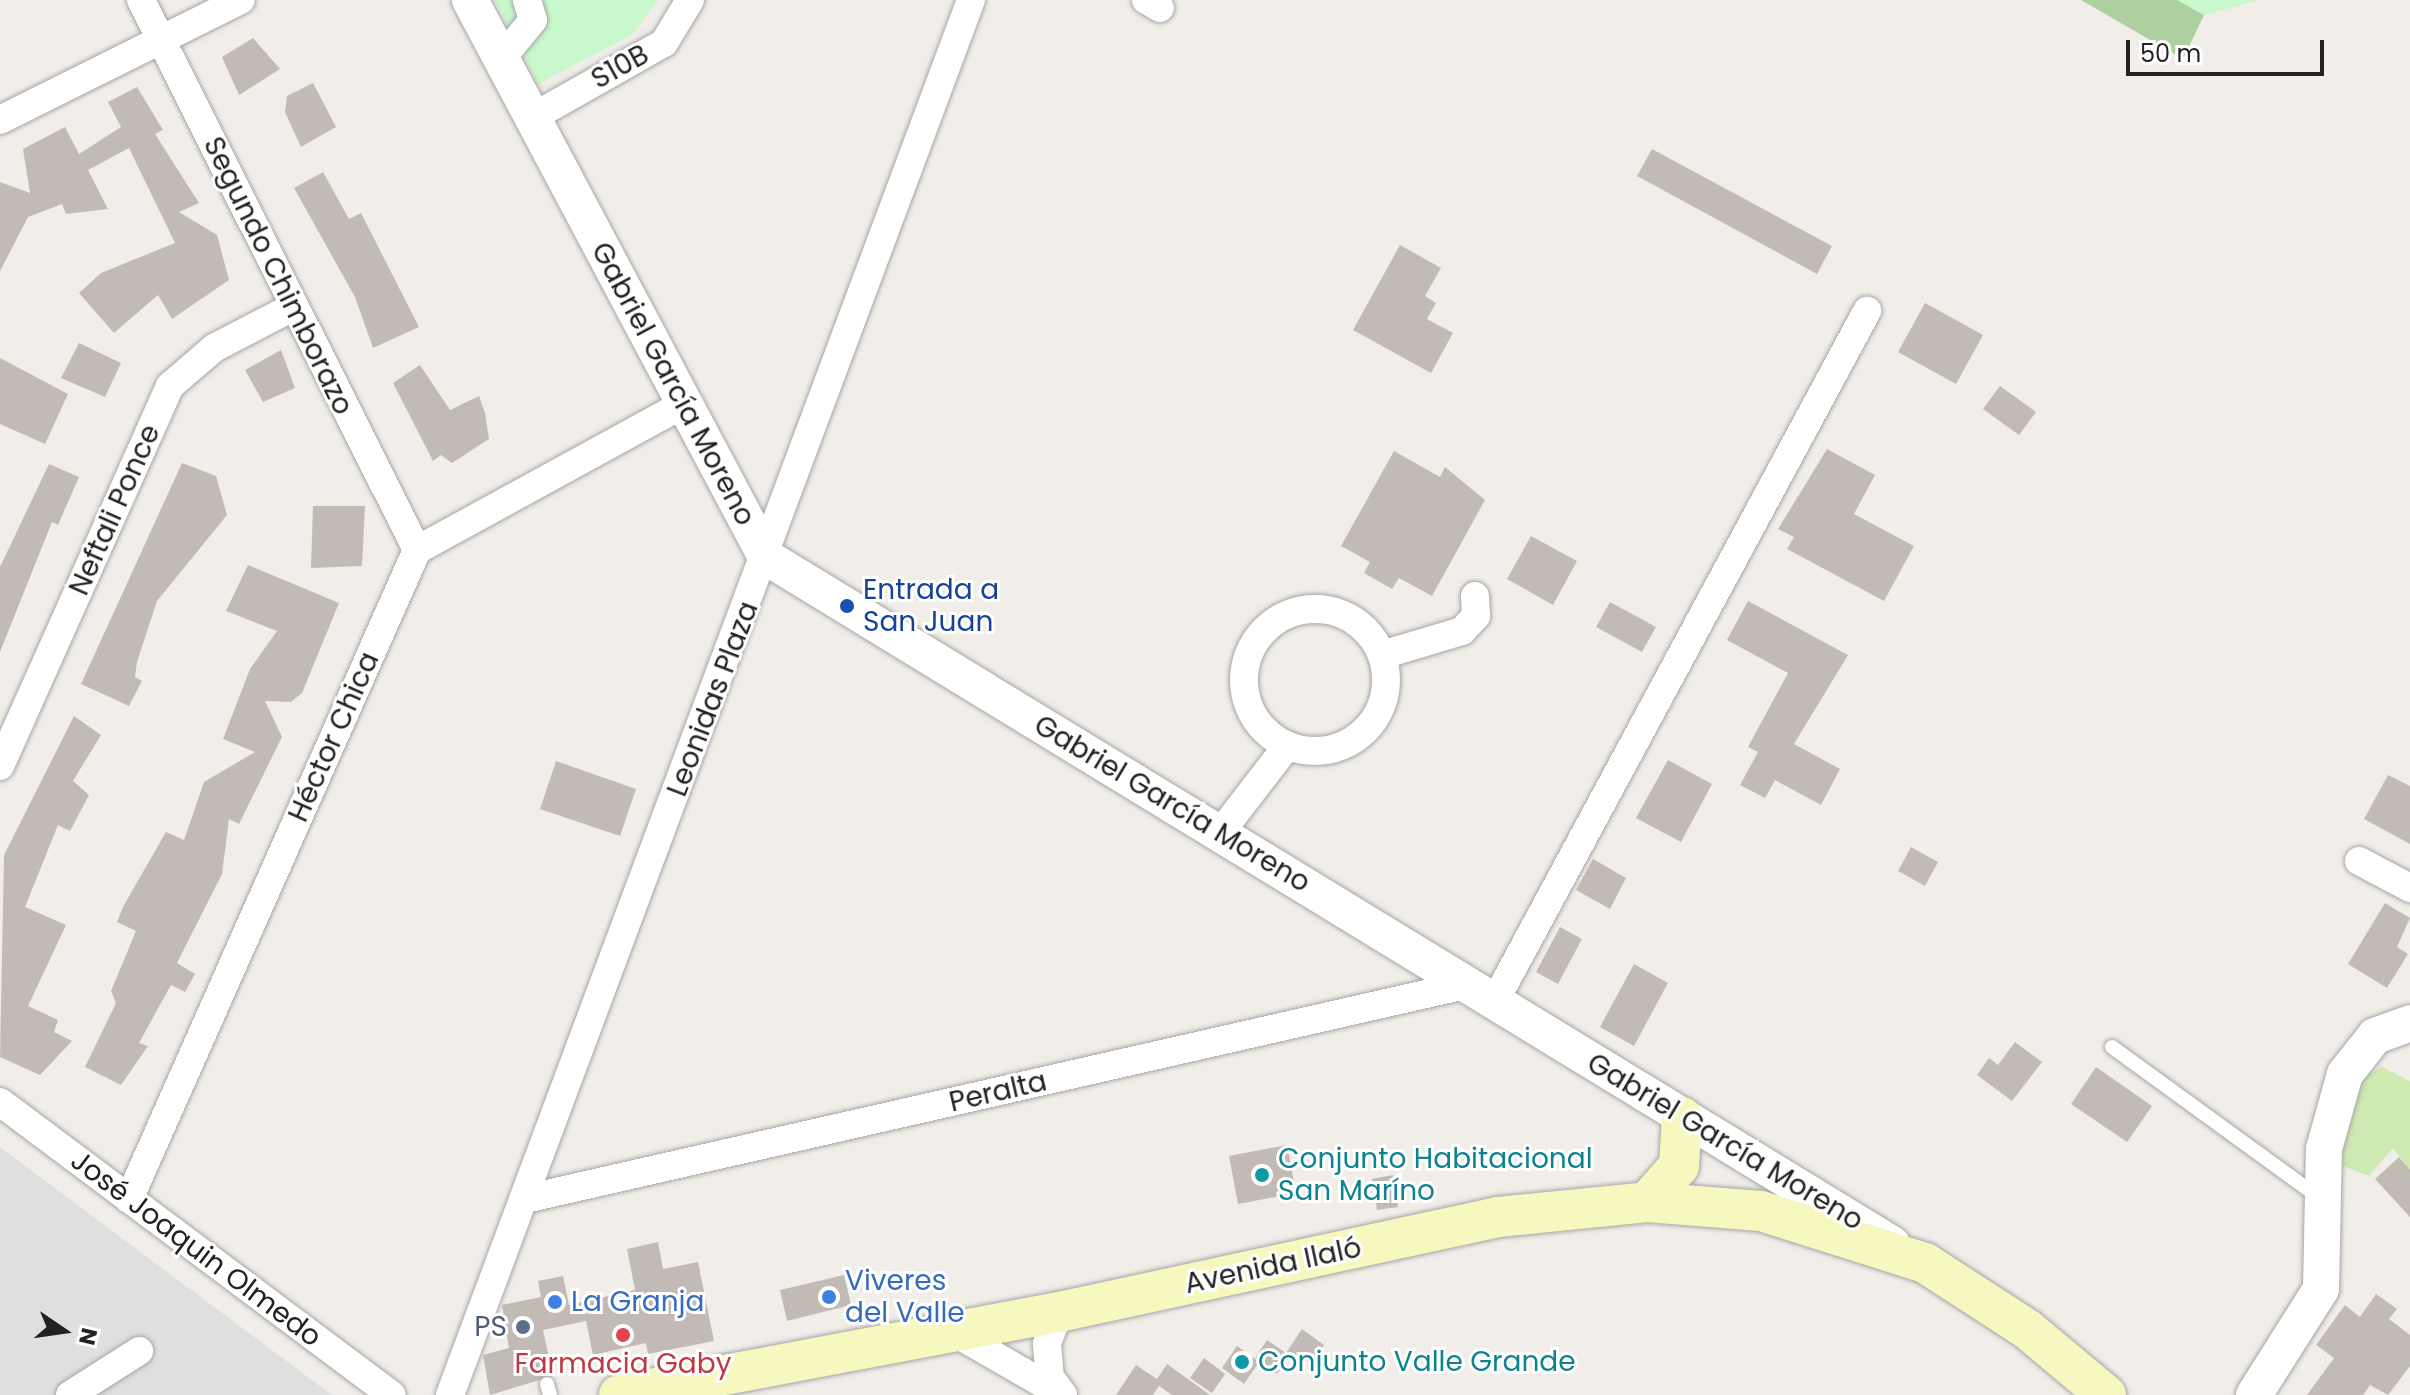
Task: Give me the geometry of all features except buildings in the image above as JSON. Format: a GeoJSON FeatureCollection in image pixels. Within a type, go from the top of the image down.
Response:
{"type":"FeatureCollection","features":[{"type":"Feature","properties":{"kind":"main road"},"geometry":{"type":"LineString","coordinates":[[1647,1202],[1679,1166],[1682,1117]]}},
{"type":"Feature","properties":{"kind":"main road","name":"Avenida Ilaló"},"geometry":{"type":"LineString","coordinates":[[619,1395],[950,1330],[1059,1312],[1498,1217],[1647,1202],[1775,1214],[1925,1263]]}},
{"type":"Feature","properties":{"kind":"main road","name":"Gabriel García Moreno"},"geometry":{"type":"LineString","coordinates":[[1925,1263],[2027,1329],[2106,1395]]}},
{"type":"Feature","properties":{"kind":"street","name":"Segundo Chimborazo"},"geometry":{"type":"LineString","coordinates":[[141,0],[291,308],[417,550]]}},
{"type":"Feature","properties":{"kind":"street"},"geometry":{"type":"LineString","coordinates":[[0,120],[161,36],[241,0]]}},
{"type":"Feature","properties":{"kind":"street","name":"Gabriel García Moreno"},"geometry":{"type":"LineString","coordinates":[[470,0],[680,406],[766,557],[1925,1263]]}},
{"type":"Feature","properties":{"kind":"street"},"geometry":{"type":"LineString","coordinates":[[501,59],[533,20],[527,0]]}},
{"type":"Feature","properties":{"kind":"street","name":"S10B"},"geometry":{"type":"LineString","coordinates":[[533,117],[664,43],[690,0]]}},
{"type":"Feature","properties":{"kind":"street","name":"Leonidas Plaza"},"geometry":{"type":"LineString","coordinates":[[450,1395],[494,1301],[525,1199],[971,0]]}},
{"type":"Feature","properties":{"kind":"street","name":"Neftali Ponce"},"geometry":{"type":"LineString","coordinates":[[0,766],[170,386],[214,348],[291,308]]}},
{"type":"Feature","properties":{"kind":"street"},"geometry":{"type":"LineString","coordinates":[[1483,992],[1867,311]]}},
{"type":"Feature","properties":{"kind":"street"},"geometry":{"type":"LineString","coordinates":[[417,550],[680,406]]}},
{"type":"Feature","properties":{"kind":"street","name":"Héctor Chica"},"geometry":{"type":"LineString","coordinates":[[129,1199],[417,550]]}},
{"type":"Feature","properties":{"kind":"street"},"geometry":{"type":"LineString","coordinates":[[1382,655],[1462,631],[1476,616],[1475,596]]}},
{"type":"Feature","properties":{"kind":"street"},"geometry":{"type":"LineString","coordinates":[[1324,609],[1369,633],[1382,655],[1384,696],[1358,737],[1312,752],[1287,746],[1251,711],[1246,661],[1257,638],[1299,610],[1324,609]]}},
{"type":"Feature","properties":{"kind":"street"},"geometry":{"type":"LineString","coordinates":[[1220,833],[1287,746]]}},
{"type":"Feature","properties":{"kind":"street"},"geometry":{"type":"LineString","coordinates":[[2359,861],[2410,888]]}},
{"type":"Feature","properties":{"kind":"street","name":"Peralta"},"geometry":{"type":"LineString","coordinates":[[525,1199],[1483,992]]}},
{"type":"Feature","properties":{"kind":"street"},"geometry":{"type":"LineString","coordinates":[[2254,1395],[2321,1289],[2327,1203],[2324,1149],[2345,1074],[2375,1036],[2410,1023]]}},
{"type":"Feature","properties":{"kind":"street","name":"José Joaquin Olmedo"},"geometry":{"type":"LineString","coordinates":[[0,1102],[392,1395]]}},
{"type":"Feature","properties":{"kind":"street"},"geometry":{"type":"LineString","coordinates":[[1059,1312],[1047,1344],[1050,1377],[1063,1395]]}},
{"type":"Feature","properties":{"kind":"street"},"geometry":{"type":"LineString","coordinates":[[950,1330],[1063,1395]]}},
{"type":"Feature","properties":{"kind":"street"},"geometry":{"type":"LineString","coordinates":[[70,1395],[139,1351]]}},
{"type":"Feature","properties":{"kind":"lane"},"geometry":{"type":"LineString","coordinates":[[2112,1047],[2327,1203]]}},
{"type":"Feature","properties":{"kind":"shaded area"},"geometry":{"type":"Polygon","coordinates":[[[0,1147],[332,1395],[0,1395],[0,1147]]]}},
{"type":"Feature","properties":{"kind":"green space"},"geometry":{"type":"Polygon","coordinates":[[[495,0],[658,0],[632,35],[538,84],[495,0]]]}},
{"type":"Feature","properties":{"kind":"green space"},"geometry":{"type":"Polygon","coordinates":[[[2081,0],[2178,0],[2204,15],[2183,59],[2081,0]]]}},
{"type":"Feature","properties":{"kind":"green space"},"geometry":{"type":"Polygon","coordinates":[[[2177,0],[2260,0],[2204,15],[2177,0]]]}},
{"type":"Feature","properties":{"kind":"green space"},"geometry":{"type":"Polygon","coordinates":[[[2382,1067],[2410,1081],[2410,1171],[2393,1148],[2369,1176],[2343,1166],[2343,1128],[2363,1076],[2382,1067]]]}},
{"type":"Feature","properties":{"kind":"place","name":"Entrada a San Juan"},"geometry":{"type":"Point","coordinates":[847,606]}},
{"type":"Feature","properties":{"kind":"place","name":"Conjunto Habitacional San Maríno"},"geometry":{"type":"Point","coordinates":[1262,1175]}},
{"type":"Feature","properties":{"kind":"place","name":"Viveres del Valle"},"geometry":{"type":"Point","coordinates":[829,1297]}},
{"type":"Feature","properties":{"kind":"place","name":"La Granja"},"geometry":{"type":"Point","coordinates":[555,1302]}},
{"type":"Feature","properties":{"kind":"place","name":"PS"},"geometry":{"type":"Point","coordinates":[523,1327]}},
{"type":"Feature","properties":{"kind":"place","name":"Farmacia Gaby"},"geometry":{"type":"Point","coordinates":[623,1335]}},
{"type":"Feature","properties":{"kind":"place","name":"Conjunto Valle Grande"},"geometry":{"type":"Point","coordinates":[1242,1362]}}]}
